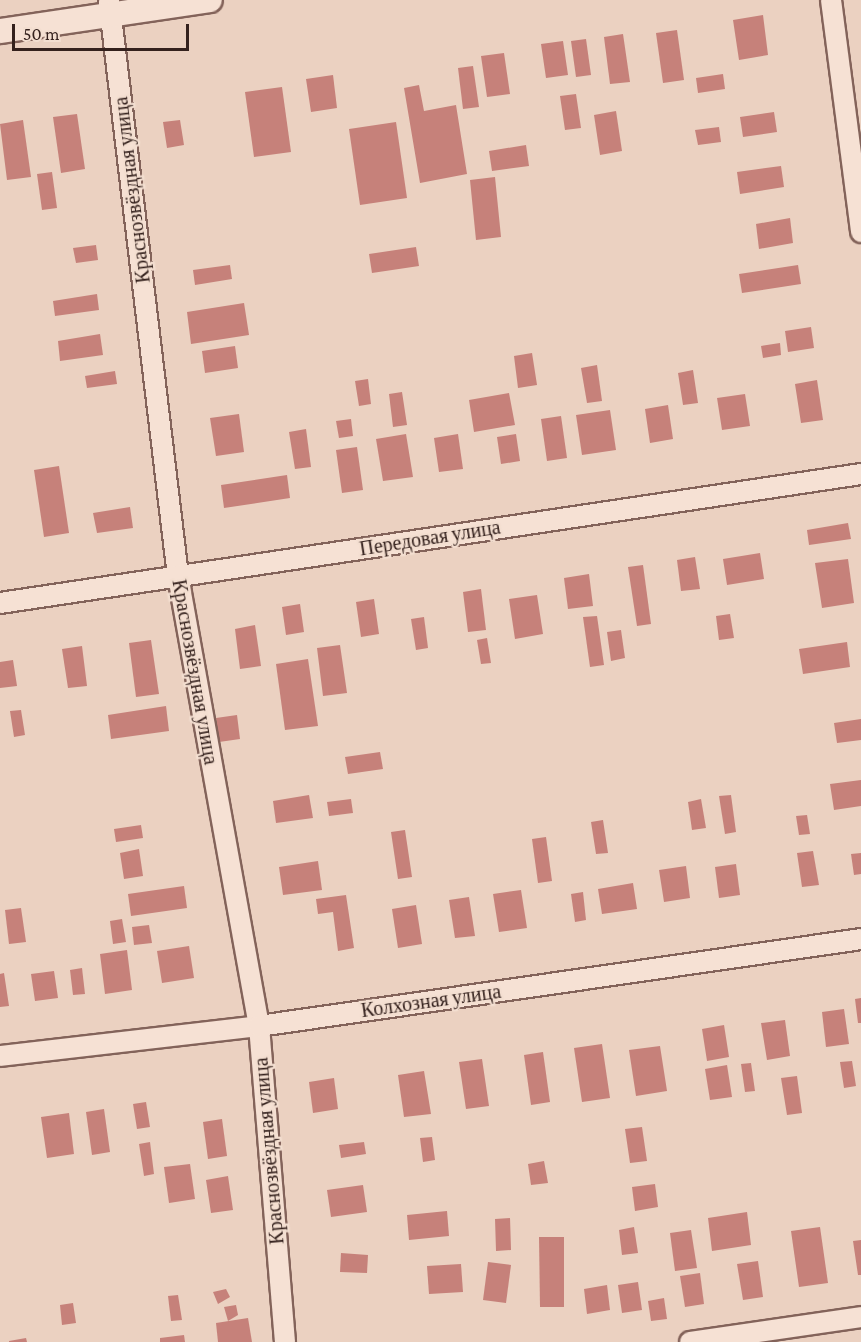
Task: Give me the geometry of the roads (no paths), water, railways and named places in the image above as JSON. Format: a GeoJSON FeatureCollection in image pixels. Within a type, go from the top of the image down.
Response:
{"type":"FeatureCollection","features":[{"type":"Feature","properties":{"kind":"street"},"geometry":{"type":"LineString","coordinates":[[0,31],[110,7],[210,0]]}},
{"type":"Feature","properties":{"kind":"street"},"geometry":{"type":"LineString","coordinates":[[831,0],[861,232]]}},
{"type":"Feature","properties":{"kind":"street","name":"Краснозвёздная улица"},"geometry":{"type":"LineString","coordinates":[[110,7],[178,576],[259,1026],[285,1342]]}},
{"type":"Feature","properties":{"kind":"street","name":"Передовая улица"},"geometry":{"type":"LineString","coordinates":[[0,603],[861,474]]}},
{"type":"Feature","properties":{"kind":"street","name":"Колхозная улица"},"geometry":{"type":"LineString","coordinates":[[0,1056],[259,1026],[861,939]]}},
{"type":"Feature","properties":{"kind":"street"},"geometry":{"type":"LineString","coordinates":[[690,1342],[861,1317]]}}]}
